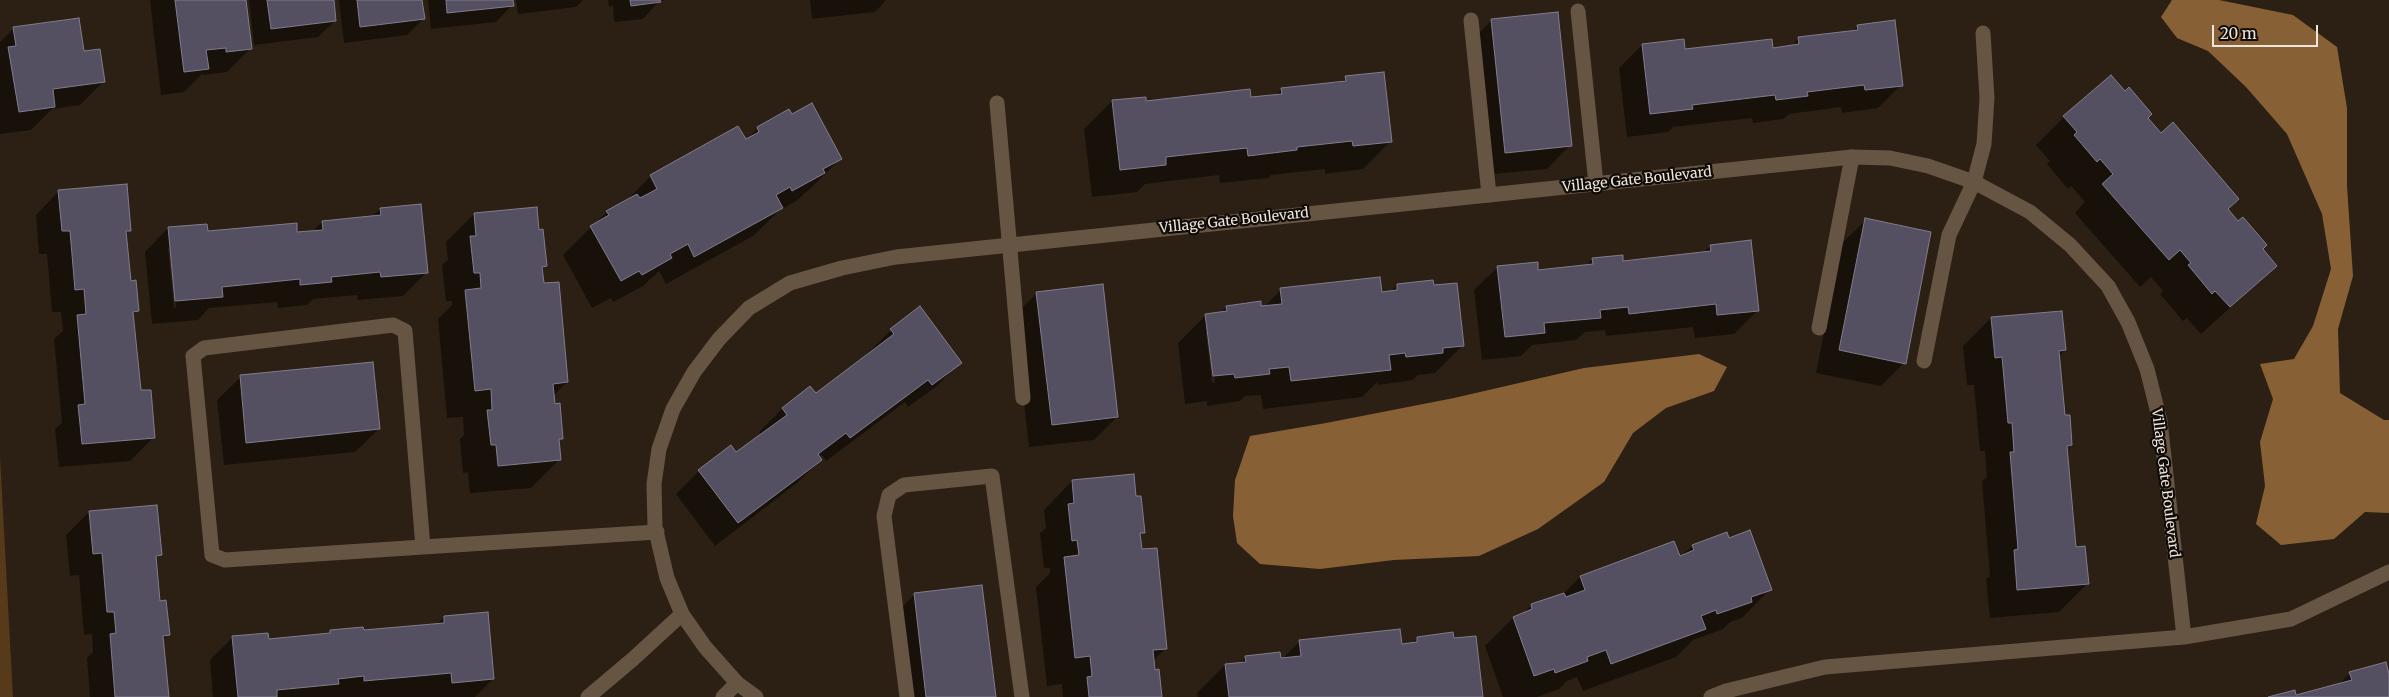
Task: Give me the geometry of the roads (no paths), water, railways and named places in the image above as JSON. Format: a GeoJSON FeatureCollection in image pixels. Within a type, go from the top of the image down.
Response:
{"type":"FeatureCollection","features":[{"type":"Feature","properties":{"kind":"street"},"geometry":{"type":"LineString","coordinates":[[1578,11],[1596,184]]}},
{"type":"Feature","properties":{"kind":"street"},"geometry":{"type":"LineString","coordinates":[[1470,20],[1489,195]]}},
{"type":"Feature","properties":{"kind":"street"},"geometry":{"type":"LineString","coordinates":[[1924,361],[1949,235],[1974,182],[1984,144],[1987,98],[1983,32]]}},
{"type":"Feature","properties":{"kind":"street"},"geometry":{"type":"LineString","coordinates":[[998,103],[1023,398]]}},
{"type":"Feature","properties":{"kind":"street"},"geometry":{"type":"LineString","coordinates":[[1819,328],[1852,157]]}},
{"type":"Feature","properties":{"kind":"street","name":"Village Gate Boulevard"},"geometry":{"type":"LineString","coordinates":[[756,697],[737,683],[706,647],[682,614],[667,578],[657,532],[654,484],[659,450],[673,409],[694,372],[719,339],[749,308],[790,283],[842,268],[896,257],[1852,157],[1890,158],[1928,166],[1974,182],[2030,212],[2070,245],[2108,286],[2128,322],[2147,369],[2160,421],[2184,637]]}},
{"type":"Feature","properties":{"kind":"street"},"geometry":{"type":"LineString","coordinates":[[423,547],[405,330],[394,326],[204,348],[193,356],[212,555],[224,560],[657,532]]}},
{"type":"Feature","properties":{"kind":"street"},"geometry":{"type":"LineString","coordinates":[[907,697],[884,516],[889,495],[904,485],[992,476],[1022,697]]}},
{"type":"Feature","properties":{"kind":"street"},"geometry":{"type":"LineString","coordinates":[[1711,697],[1726,691],[1825,667],[2184,637],[2291,619],[2389,572]]}},
{"type":"Feature","properties":{"kind":"street"},"geometry":{"type":"LineString","coordinates":[[588,697],[633,660],[682,614]]}},
{"type":"Feature","properties":{"kind":"street"},"geometry":{"type":"LineString","coordinates":[[723,697],[737,683]]}}]}
